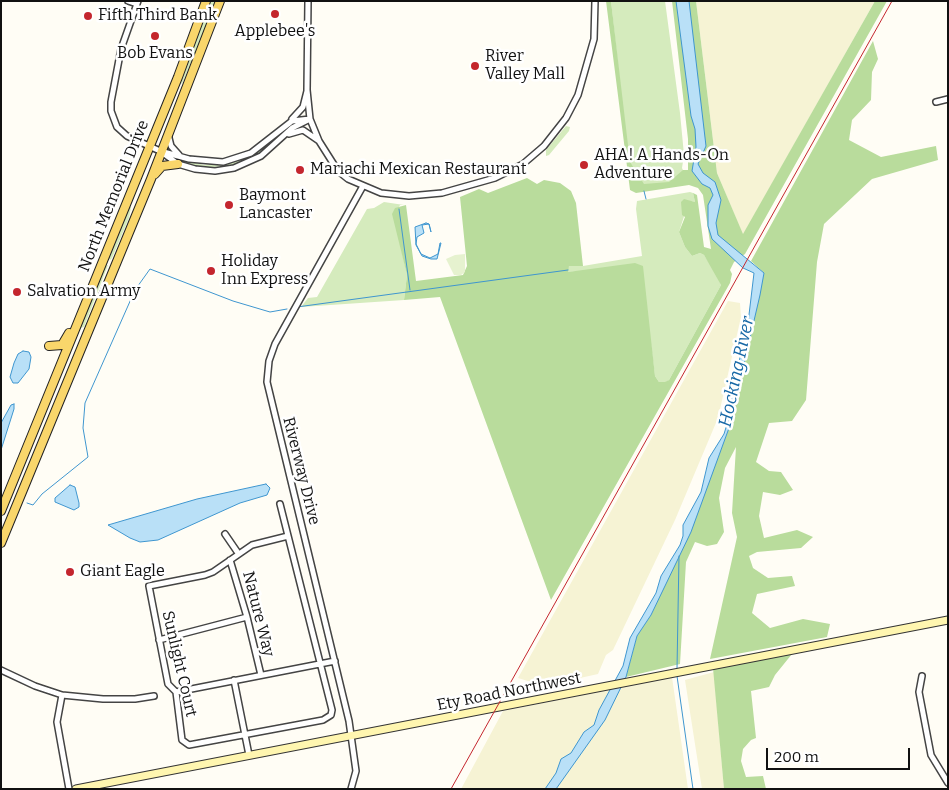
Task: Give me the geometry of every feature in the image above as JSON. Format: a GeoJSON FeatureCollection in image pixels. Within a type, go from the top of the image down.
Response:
{"type":"FeatureCollection","features":[{"type":"Feature","properties":{"kind":"main road","name":"North Memorial Drive"},"geometry":{"type":"LineString","coordinates":[[1,511],[67,352],[148,146],[178,77],[206,1]]}},
{"type":"Feature","properties":{"kind":"main road","name":"North Memorial Drive"},"geometry":{"type":"LineString","coordinates":[[1,543],[150,179],[220,1]]}},
{"type":"Feature","properties":{"kind":"main road","name":"North Memorial Drive"},"geometry":{"type":"LineString","coordinates":[[150,179],[162,166],[179,160]]}},
{"type":"Feature","properties":{"kind":"main road"},"geometry":{"type":"LineString","coordinates":[[49,346],[59,346],[66,340],[86,293],[97,275]]}},
{"type":"Feature","properties":{"kind":"main road"},"geometry":{"type":"LineString","coordinates":[[46,432],[47,422],[70,360],[67,352]]}},
{"type":"Feature","properties":{"kind":"street"},"geometry":{"type":"LineString","coordinates":[[128,1],[137,3],[121,50],[111,111],[122,132],[133,140],[204,170],[234,168],[261,156],[286,136],[292,128],[310,119]]}},
{"type":"Feature","properties":{"kind":"street"},"geometry":{"type":"LineString","coordinates":[[308,1],[307,90],[310,119],[318,141],[340,174],[363,186],[396,196],[431,194],[489,180],[522,164],[553,135],[578,95],[594,39],[596,1]]}},
{"type":"Feature","properties":{"kind":"street"},"geometry":{"type":"LineString","coordinates":[[179,160],[204,162],[235,159],[251,153],[288,124],[303,107],[307,90]]}},
{"type":"Feature","properties":{"kind":"street"},"geometry":{"type":"LineString","coordinates":[[936,102],[948,100]]}},
{"type":"Feature","properties":{"kind":"street"},"geometry":{"type":"LineString","coordinates":[[288,124],[296,120],[310,119]]}},
{"type":"Feature","properties":{"kind":"street"},"geometry":{"type":"LineString","coordinates":[[286,136],[303,130],[318,141]]}},
{"type":"Feature","properties":{"kind":"street"},"geometry":{"type":"LineString","coordinates":[[168,132],[171,146],[179,160]]}},
{"type":"Feature","properties":{"kind":"street","name":"Riverway Drive"},"geometry":{"type":"LineString","coordinates":[[352,789],[356,771],[351,736],[335,660],[268,382],[269,361],[275,344],[363,186]]}},
{"type":"Feature","properties":{"kind":"street"},"geometry":{"type":"LineString","coordinates":[[245,734],[323,720],[331,715],[332,710],[280,504]]}},
{"type":"Feature","properties":{"kind":"street"},"geometry":{"type":"LineString","coordinates":[[224,534],[238,553]]}},
{"type":"Feature","properties":{"kind":"street"},"geometry":{"type":"LineString","coordinates":[[230,560],[252,545],[288,536]]}},
{"type":"Feature","properties":{"kind":"street","name":"Sunlight Court"},"geometry":{"type":"LineString","coordinates":[[230,560],[205,575],[149,586],[168,684],[176,692],[181,736],[187,745],[245,734]]}},
{"type":"Feature","properties":{"kind":"street","name":"Nature Way"},"geometry":{"type":"LineString","coordinates":[[230,560],[247,616],[261,675]]}},
{"type":"Feature","properties":{"kind":"street"},"geometry":{"type":"LineString","coordinates":[[159,640],[247,616]]}},
{"type":"Feature","properties":{"kind":"street","name":"Ety Road Northwest"},"geometry":{"type":"LineString","coordinates":[[76,789],[948,620]]}},
{"type":"Feature","properties":{"kind":"street"},"geometry":{"type":"LineString","coordinates":[[176,692],[335,660]]}},
{"type":"Feature","properties":{"kind":"street"},"geometry":{"type":"LineString","coordinates":[[1,670],[35,686],[62,695],[103,699],[136,699],[154,696]]}},
{"type":"Feature","properties":{"kind":"street"},"geometry":{"type":"LineString","coordinates":[[922,676],[919,692],[931,755],[948,783]]}},
{"type":"Feature","properties":{"kind":"street"},"geometry":{"type":"LineString","coordinates":[[234,680],[249,755]]}},
{"type":"Feature","properties":{"kind":"street"},"geometry":{"type":"LineString","coordinates":[[62,695],[57,722],[70,789]]}},
{"type":"Feature","properties":{"kind":"shaded area"},"geometry":{"type":"Polygon","coordinates":[[[696,1],[875,1],[743,235],[717,173],[696,1]]]}},
{"type":"Feature","properties":{"kind":"shaded area"},"geometry":{"type":"Polygon","coordinates":[[[728,301],[740,303],[741,317],[718,418],[675,520],[613,650],[606,655],[598,674],[544,686],[518,678],[728,301]]]}},
{"type":"Feature","properties":{"kind":"shaded area"},"geometry":{"type":"Polygon","coordinates":[[[714,672],[724,789],[702,789],[685,680],[714,672]]]}},
{"type":"Feature","properties":{"kind":"shaded area"},"geometry":{"type":"Polygon","coordinates":[[[672,677],[688,789],[461,789],[503,711],[672,677]]]}},
{"type":"Feature","properties":{"kind":"green space"},"geometry":{"type":"Polygon","coordinates":[[[210,1],[216,1],[182,84],[181,83],[210,1]]]}},
{"type":"Feature","properties":{"kind":"green space"},"geometry":{"type":"Polygon","coordinates":[[[606,1],[611,1],[630,162],[644,184],[669,182],[683,170],[688,170],[688,139],[672,1],[696,1],[717,173],[743,234],[875,1],[887,1],[745,254],[734,262],[730,270],[732,274],[730,283],[551,600],[440,297],[404,300],[407,275],[392,214],[395,208],[406,205],[416,281],[463,275],[467,266],[460,197],[479,189],[488,193],[527,178],[537,184],[544,180],[560,183],[571,191],[576,203],[583,266],[569,266],[568,272],[635,263],[643,266],[655,376],[659,382],[669,380],[721,285],[704,255],[700,253],[692,256],[685,247],[679,232],[685,217],[682,215],[681,202],[684,199],[695,202],[693,193],[697,195],[704,247],[711,249],[703,195],[698,188],[689,185],[636,193],[630,190],[606,1]]]}},
{"type":"Feature","properties":{"kind":"green space"},"geometry":{"type":"Polygon","coordinates":[[[611,1],[665,1],[680,113],[684,155],[682,168],[688,181],[640,191],[630,174],[611,1]]]}},
{"type":"Feature","properties":{"kind":"green space"},"geometry":{"type":"Polygon","coordinates":[[[873,41],[878,59],[872,72],[871,100],[852,120],[849,140],[881,157],[936,146],[938,160],[872,179],[824,224],[817,262],[806,400],[792,421],[769,423],[756,462],[769,471],[781,472],[793,490],[780,495],[763,492],[759,516],[764,538],[797,530],[813,537],[801,548],[757,552],[749,556],[753,568],[768,578],[792,576],[795,586],[757,594],[752,613],[770,628],[803,619],[830,624],[827,637],[710,659],[737,537],[732,513],[736,447],[725,468],[719,498],[724,532],[717,544],[707,546],[695,542],[686,562],[680,664],[626,677],[637,636],[651,615],[729,428],[764,273],[751,261],[873,41]]]}},
{"type":"Feature","properties":{"kind":"green space"},"geometry":{"type":"Polygon","coordinates":[[[294,122],[295,125],[262,152],[235,165],[203,168],[179,161],[180,159],[204,165],[235,162],[260,150],[294,122]]]}},
{"type":"Feature","properties":{"kind":"green space"},"geometry":{"type":"Polygon","coordinates":[[[566,126],[570,127],[569,131],[549,155],[546,156],[546,150],[566,126]]]}},
{"type":"Feature","properties":{"kind":"green space"},"geometry":{"type":"Polygon","coordinates":[[[693,193],[695,202],[689,201],[679,232],[685,247],[692,256],[700,253],[704,255],[721,285],[669,380],[665,383],[659,382],[655,376],[649,329],[583,271],[568,272],[568,268],[569,266],[583,266],[642,256],[636,209],[637,201],[693,193]]]}},
{"type":"Feature","properties":{"kind":"green space"},"geometry":{"type":"Polygon","coordinates":[[[384,202],[404,205],[400,205],[394,217],[407,275],[404,300],[301,307],[308,298],[317,297],[367,209],[374,208],[384,202]]]}},
{"type":"Feature","properties":{"kind":"green space"},"geometry":{"type":"Polygon","coordinates":[[[129,206],[131,207],[129,218],[110,260],[108,257],[129,206]]]}},
{"type":"Feature","properties":{"kind":"green space"},"geometry":{"type":"Polygon","coordinates":[[[465,254],[465,272],[461,275],[454,275],[446,259],[455,255],[465,254]]]}},
{"type":"Feature","properties":{"kind":"green space"},"geometry":{"type":"Polygon","coordinates":[[[108,265],[84,327],[80,328],[104,266],[108,265]]]}},
{"type":"Feature","properties":{"kind":"green space"},"geometry":{"type":"Polygon","coordinates":[[[792,654],[775,675],[769,687],[751,691],[756,738],[751,740],[743,749],[741,761],[746,777],[763,776],[766,789],[724,789],[713,668],[792,654]]]}},
{"type":"Feature","properties":{"kind":"water","name":"Hocking River"},"geometry":{"type":"Polygon","coordinates":[[[676,1],[689,1],[706,146],[698,164],[703,173],[715,182],[721,200],[716,223],[718,235],[764,273],[729,428],[691,532],[651,615],[637,636],[626,677],[605,720],[556,789],[545,789],[556,773],[561,759],[571,753],[584,732],[594,725],[599,710],[623,666],[630,638],[656,593],[661,576],[680,545],[683,536],[683,525],[701,492],[709,458],[724,434],[728,421],[731,396],[748,323],[754,273],[743,268],[712,239],[708,226],[708,205],[713,195],[710,188],[702,184],[692,171],[696,147],[695,129],[691,116],[676,1]]]}},
{"type":"Feature","properties":{"kind":"water"},"geometry":{"type":"Polygon","coordinates":[[[426,223],[429,224],[422,225],[424,233],[417,237],[416,244],[421,254],[430,258],[438,254],[441,243],[437,259],[431,259],[422,256],[416,245],[415,227],[426,223]]]}},
{"type":"Feature","properties":{"kind":"water"},"geometry":{"type":"Polygon","coordinates":[[[23,351],[29,352],[31,357],[29,369],[18,383],[13,383],[10,377],[14,363],[18,354],[23,351]]]}},
{"type":"Feature","properties":{"kind":"water"},"geometry":{"type":"Polygon","coordinates":[[[14,404],[1,450],[1,423],[11,405],[14,404]]]}},
{"type":"Feature","properties":{"kind":"water"},"geometry":{"type":"Polygon","coordinates":[[[266,484],[270,488],[267,495],[240,503],[158,540],[140,542],[108,525],[197,499],[266,484]]]}},
{"type":"Feature","properties":{"kind":"water"},"geometry":{"type":"Polygon","coordinates":[[[70,485],[75,487],[79,503],[79,507],[74,510],[55,502],[55,498],[70,485]]]}},
{"type":"Feature","properties":{"kind":"waterway"},"geometry":{"type":"LineString","coordinates":[[644,191],[646,199]]}},
{"type":"Feature","properties":{"kind":"waterway"},"geometry":{"type":"LineString","coordinates":[[399,209],[410,290]]}},
{"type":"Feature","properties":{"kind":"waterway"},"geometry":{"type":"LineString","coordinates":[[27,503],[33,505],[42,494],[88,457],[83,428],[85,403],[135,290],[150,269],[233,301],[270,312],[287,309]]}},
{"type":"Feature","properties":{"kind":"waterway"},"geometry":{"type":"LineString","coordinates":[[297,307],[568,270]]}},
{"type":"Feature","properties":{"kind":"waterway"},"geometry":{"type":"LineString","coordinates":[[677,669],[679,556]]}},
{"type":"Feature","properties":{"kind":"waterway"},"geometry":{"type":"LineString","coordinates":[[677,676],[693,789]]}},
{"type":"Feature","properties":{"kind":"railway"},"geometry":{"type":"LineString","coordinates":[[451,789],[892,1]]}},
{"type":"Feature","properties":{"kind":"place","name":"Applebee's"},"geometry":{"type":"Point","coordinates":[275,14]}},
{"type":"Feature","properties":{"kind":"place","name":"Fifth Third Bank"},"geometry":{"type":"Point","coordinates":[88,16]}},
{"type":"Feature","properties":{"kind":"place","name":"Bob Evans"},"geometry":{"type":"Point","coordinates":[155,36]}},
{"type":"Feature","properties":{"kind":"place","name":"River Valley Mall"},"geometry":{"type":"Point","coordinates":[475,66]}},
{"type":"Feature","properties":{"kind":"place","name":"AHA! A Hands-On Adventure"},"geometry":{"type":"Point","coordinates":[584,165]}},
{"type":"Feature","properties":{"kind":"place","name":"Mariachi Mexican Restaurant"},"geometry":{"type":"Point","coordinates":[300,170]}},
{"type":"Feature","properties":{"kind":"place","name":"Baymont Lancaster"},"geometry":{"type":"Point","coordinates":[229,205]}},
{"type":"Feature","properties":{"kind":"place","name":"Holiday Inn Express"},"geometry":{"type":"Point","coordinates":[211,271]}},
{"type":"Feature","properties":{"kind":"place","name":"Salvation Army"},"geometry":{"type":"Point","coordinates":[17,292]}},
{"type":"Feature","properties":{"kind":"place","name":"Giant Eagle"},"geometry":{"type":"Point","coordinates":[70,572]}}]}
